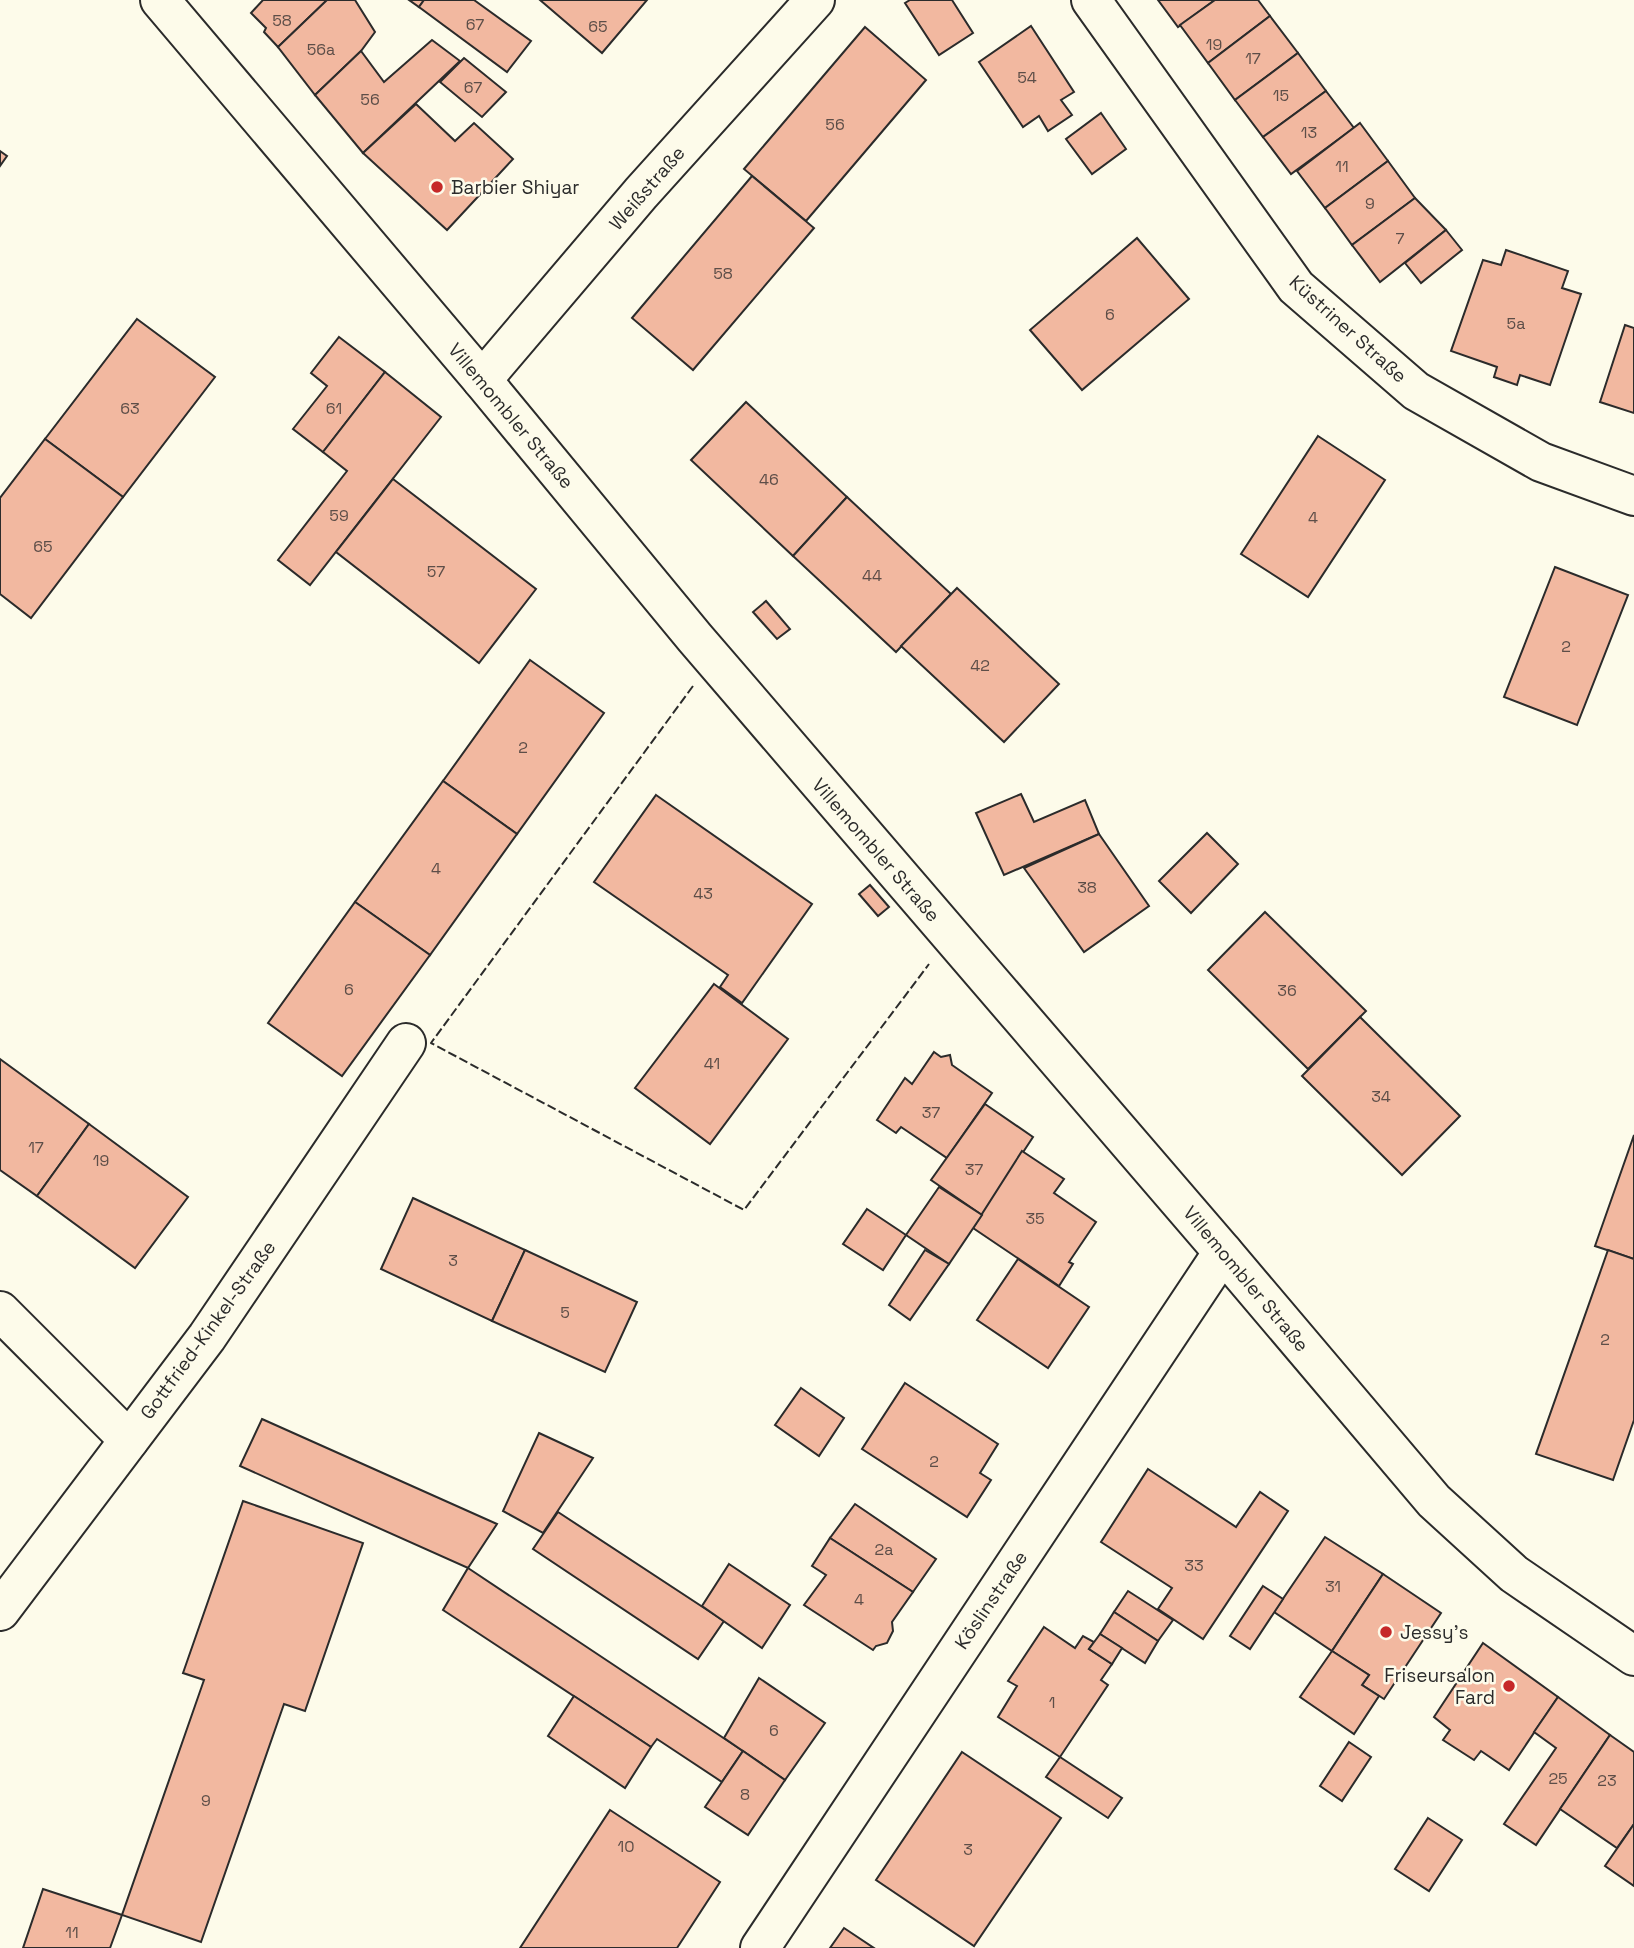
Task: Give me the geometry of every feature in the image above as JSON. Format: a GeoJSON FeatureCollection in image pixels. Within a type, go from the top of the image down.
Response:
{"type":"FeatureCollection","features":[{"type":"Feature","properties":{"kind":"street","name":"Villemombler Straße"},"geometry":{"type":"LineString","coordinates":[[160,0],[482,380],[695,638],[1434,1501],[1514,1574],[1634,1656]]}},
{"type":"Feature","properties":{"kind":"street","name":"Weißstraße"},"geometry":{"type":"LineString","coordinates":[[482,380],[642,193],[815,0]]}},
{"type":"Feature","properties":{"kind":"street","name":"Küstriner Straße"},"geometry":{"type":"LineString","coordinates":[[1091,0],[1296,286],[1416,391],[1541,462],[1634,496]]}},
{"type":"Feature","properties":{"kind":"street","name":"Gottfried-Kinkel-Straße"},"geometry":{"type":"LineString","coordinates":[[0,1611],[207,1337],[406,1043]]}},
{"type":"Feature","properties":{"kind":"street","name":"Köslinstraße"},"geometry":{"type":"LineString","coordinates":[[760,1948],[1223,1252]]}},
{"type":"Feature","properties":{"kind":"street"},"geometry":{"type":"LineString","coordinates":[[0,1311],[129,1440]]}},
{"type":"Feature","properties":{"kind":"building"},"geometry":{"type":"Polygon","coordinates":[[[263,0],[327,0],[278,47],[264,32],[266,28],[251,13],[263,0]]]}},
{"type":"Feature","properties":{"kind":"building"},"geometry":{"type":"Polygon","coordinates":[[[327,0],[355,0],[375,32],[361,51],[315,95],[278,47],[327,0]]]}},
{"type":"Feature","properties":{"kind":"building"},"geometry":{"type":"Polygon","coordinates":[[[409,0],[424,0],[419,7],[409,0]]]}},
{"type":"Feature","properties":{"kind":"building"},"geometry":{"type":"Polygon","coordinates":[[[424,0],[474,0],[531,41],[507,72],[419,7],[424,0]]]}},
{"type":"Feature","properties":{"kind":"building"},"geometry":{"type":"Polygon","coordinates":[[[540,0],[647,0],[602,53],[540,0]]]}},
{"type":"Feature","properties":{"kind":"building"},"geometry":{"type":"Polygon","coordinates":[[[910,0],[952,0],[973,33],[939,55],[905,3],[910,0]]]}},
{"type":"Feature","properties":{"kind":"building"},"geometry":{"type":"Polygon","coordinates":[[[1158,0],[1215,0],[1178,27],[1158,0]]]}},
{"type":"Feature","properties":{"kind":"building"},"geometry":{"type":"Polygon","coordinates":[[[1215,0],[1258,0],[1270,16],[1208,63],[1180,25],[1215,0]]]}},
{"type":"Feature","properties":{"kind":"building"},"geometry":{"type":"Polygon","coordinates":[[[1270,16],[1298,53],[1235,100],[1208,63],[1270,16]]]}},
{"type":"Feature","properties":{"kind":"building"},"geometry":{"type":"Polygon","coordinates":[[[1031,26],[1074,92],[1061,100],[1072,115],[1048,131],[1039,116],[1023,127],[979,62],[1031,26]]]}},
{"type":"Feature","properties":{"kind":"building"},"geometry":{"type":"Polygon","coordinates":[[[865,27],[926,80],[806,221],[744,169],[865,27]]]}},
{"type":"Feature","properties":{"kind":"building"},"geometry":{"type":"Polygon","coordinates":[[[432,40],[460,61],[363,153],[315,95],[361,51],[384,82],[432,40]]]}},
{"type":"Feature","properties":{"kind":"building"},"geometry":{"type":"Polygon","coordinates":[[[1298,53],[1326,91],[1263,137],[1235,100],[1298,53]]]}},
{"type":"Feature","properties":{"kind":"building"},"geometry":{"type":"Polygon","coordinates":[[[464,58],[506,92],[482,117],[440,82],[464,58]]]}},
{"type":"Feature","properties":{"kind":"building"},"geometry":{"type":"Polygon","coordinates":[[[1326,91],[1354,128],[1291,174],[1263,137],[1326,91]]]}},
{"type":"Feature","properties":{"kind":"building"},"geometry":{"type":"Polygon","coordinates":[[[416,104],[455,141],[474,123],[513,159],[447,230],[363,153],[416,104]]]}},
{"type":"Feature","properties":{"kind":"building"},"geometry":{"type":"Polygon","coordinates":[[[1101,113],[1126,149],[1092,174],[1066,139],[1101,113]]]}},
{"type":"Feature","properties":{"kind":"building"},"geometry":{"type":"Polygon","coordinates":[[[1360,123],[1388,161],[1325,208],[1297,171],[1360,123]]]}},
{"type":"Feature","properties":{"kind":"building"},"geometry":{"type":"Polygon","coordinates":[[[0,151],[7,156],[0,166],[0,151]]]}},
{"type":"Feature","properties":{"kind":"building"},"geometry":{"type":"Polygon","coordinates":[[[1388,161],[1415,198],[1352,245],[1325,208],[1388,161]]]}},
{"type":"Feature","properties":{"kind":"building"},"geometry":{"type":"Polygon","coordinates":[[[752,176],[814,228],[693,370],[632,318],[752,176]]]}},
{"type":"Feature","properties":{"kind":"building"},"geometry":{"type":"Polygon","coordinates":[[[1415,198],[1446,230],[1380,282],[1352,245],[1415,198]]]}},
{"type":"Feature","properties":{"kind":"building"},"geometry":{"type":"Polygon","coordinates":[[[1446,230],[1462,250],[1421,283],[1405,263],[1446,230]]]}},
{"type":"Feature","properties":{"kind":"building"},"geometry":{"type":"Polygon","coordinates":[[[1137,238],[1189,299],[1082,390],[1030,330],[1137,238]]]}},
{"type":"Feature","properties":{"kind":"building"},"geometry":{"type":"Polygon","coordinates":[[[1506,250],[1568,271],[1562,288],[1581,294],[1550,385],[1520,375],[1517,385],[1494,377],[1497,367],[1451,351],[1483,260],[1501,265],[1506,250]]]}},
{"type":"Feature","properties":{"kind":"building"},"geometry":{"type":"Polygon","coordinates":[[[137,319],[215,377],[123,497],[45,439],[137,319]]]}},
{"type":"Feature","properties":{"kind":"building"},"geometry":{"type":"Polygon","coordinates":[[[1625,325],[1634,328],[1634,413],[1600,402],[1625,325]]]}},
{"type":"Feature","properties":{"kind":"building"},"geometry":{"type":"Polygon","coordinates":[[[339,337],[385,372],[323,452],[293,429],[327,386],[311,373],[339,337]]]}},
{"type":"Feature","properties":{"kind":"building"},"geometry":{"type":"Polygon","coordinates":[[[385,372],[441,417],[310,585],[278,560],[347,471],[323,452],[385,372]]]}},
{"type":"Feature","properties":{"kind":"building"},"geometry":{"type":"Polygon","coordinates":[[[746,402],[847,497],[793,556],[691,460],[746,402]]]}},
{"type":"Feature","properties":{"kind":"building"},"geometry":{"type":"Polygon","coordinates":[[[1318,436],[1385,480],[1308,597],[1241,554],[1318,436]]]}},
{"type":"Feature","properties":{"kind":"building"},"geometry":{"type":"Polygon","coordinates":[[[45,439],[123,497],[31,618],[0,594],[0,498],[45,439]]]}},
{"type":"Feature","properties":{"kind":"building"},"geometry":{"type":"Polygon","coordinates":[[[393,479],[536,589],[479,663],[336,552],[393,479]]]}},
{"type":"Feature","properties":{"kind":"building"},"geometry":{"type":"Polygon","coordinates":[[[847,497],[951,594],[896,652],[793,556],[847,497]]]}},
{"type":"Feature","properties":{"kind":"building"},"geometry":{"type":"Polygon","coordinates":[[[1555,567],[1628,595],[1577,725],[1504,697],[1555,567]]]}},
{"type":"Feature","properties":{"kind":"building"},"geometry":{"type":"Polygon","coordinates":[[[957,588],[1059,684],[1004,742],[901,646],[957,588]]]}},
{"type":"Feature","properties":{"kind":"building"},"geometry":{"type":"Polygon","coordinates":[[[766,601],[790,629],[777,639],[753,612],[766,601]]]}},
{"type":"Feature","properties":{"kind":"building"},"geometry":{"type":"Polygon","coordinates":[[[530,660],[604,713],[517,834],[443,781],[530,660]]]}},
{"type":"Feature","properties":{"kind":"building"},"geometry":{"type":"Polygon","coordinates":[[[443,781],[517,834],[430,955],[355,902],[443,781]]]}},
{"type":"Feature","properties":{"kind":"building"},"geometry":{"type":"Polygon","coordinates":[[[1021,794],[1034,822],[1085,800],[1099,834],[1004,875],[976,813],[1021,794]]]}},
{"type":"Feature","properties":{"kind":"building"},"geometry":{"type":"Polygon","coordinates":[[[656,795],[812,904],[742,1003],[720,987],[728,975],[594,882],[656,795]]]}},
{"type":"Feature","properties":{"kind":"building"},"geometry":{"type":"Polygon","coordinates":[[[1207,833],[1238,864],[1191,913],[1159,881],[1207,833]]]}},
{"type":"Feature","properties":{"kind":"building"},"geometry":{"type":"Polygon","coordinates":[[[1099,834],[1149,906],[1084,952],[1024,868],[1099,834]]]}},
{"type":"Feature","properties":{"kind":"building"},"geometry":{"type":"Polygon","coordinates":[[[870,885],[889,907],[878,916],[859,894],[870,885]]]}},
{"type":"Feature","properties":{"kind":"building"},"geometry":{"type":"Polygon","coordinates":[[[355,902],[430,955],[342,1076],[268,1023],[355,902]]]}},
{"type":"Feature","properties":{"kind":"building"},"geometry":{"type":"Polygon","coordinates":[[[1265,912],[1366,1011],[1308,1069],[1208,970],[1265,912]]]}},
{"type":"Feature","properties":{"kind":"building"},"geometry":{"type":"Polygon","coordinates":[[[714,984],[788,1039],[710,1144],[635,1088],[714,984]]]}},
{"type":"Feature","properties":{"kind":"building"},"geometry":{"type":"Polygon","coordinates":[[[1360,1017],[1460,1116],[1402,1175],[1302,1076],[1360,1017]]]}},
{"type":"Feature","properties":{"kind":"building"},"geometry":{"type":"Polygon","coordinates":[[[934,1052],[941,1057],[950,1055],[952,1065],[992,1093],[947,1158],[901,1127],[896,1133],[877,1120],[905,1078],[912,1084],[934,1052]]]}},
{"type":"Feature","properties":{"kind":"building"},"geometry":{"type":"Polygon","coordinates":[[[0,1059],[89,1124],[37,1196],[0,1170],[0,1059]]]}},
{"type":"Feature","properties":{"kind":"building"},"geometry":{"type":"Polygon","coordinates":[[[985,1104],[1033,1137],[982,1215],[931,1180],[985,1104]]]}},
{"type":"Feature","properties":{"kind":"building"},"geometry":{"type":"Polygon","coordinates":[[[89,1124],[188,1197],[135,1268],[37,1196],[89,1124]]]}},
{"type":"Feature","properties":{"kind":"building"},"geometry":{"type":"Polygon","coordinates":[[[1634,1135],[1634,1259],[1595,1246],[1634,1135]]]}},
{"type":"Feature","properties":{"kind":"building"},"geometry":{"type":"Polygon","coordinates":[[[1022,1151],[1064,1179],[1054,1193],[1096,1222],[1069,1262],[1073,1264],[1059,1286],[973,1228],[1022,1151]]]}},
{"type":"Feature","properties":{"kind":"building"},"geometry":{"type":"Polygon","coordinates":[[[939,1187],[982,1215],[949,1264],[906,1235],[939,1187]]]}},
{"type":"Feature","properties":{"kind":"building"},"geometry":{"type":"Polygon","coordinates":[[[413,1198],[525,1250],[492,1321],[381,1269],[413,1198]]]}},
{"type":"Feature","properties":{"kind":"building"},"geometry":{"type":"Polygon","coordinates":[[[867,1209],[906,1235],[883,1270],[843,1244],[867,1209]]]}},
{"type":"Feature","properties":{"kind":"building"},"geometry":{"type":"Polygon","coordinates":[[[525,1250],[637,1302],[605,1372],[492,1321],[525,1250]]]}},
{"type":"Feature","properties":{"kind":"building"},"geometry":{"type":"Polygon","coordinates":[[[925,1250],[949,1264],[910,1320],[889,1305],[925,1250]]]}},
{"type":"Feature","properties":{"kind":"building"},"geometry":{"type":"Polygon","coordinates":[[[1608,1250],[1634,1259],[1634,1420],[1613,1480],[1536,1454],[1608,1250]]]}},
{"type":"Feature","properties":{"kind":"building"},"geometry":{"type":"Polygon","coordinates":[[[1018,1259],[1089,1307],[1048,1368],[977,1320],[1018,1259]]]}},
{"type":"Feature","properties":{"kind":"building"},"geometry":{"type":"Polygon","coordinates":[[[905,1383],[998,1444],[980,1473],[991,1480],[967,1517],[862,1449],[905,1383]]]}},
{"type":"Feature","properties":{"kind":"building"},"geometry":{"type":"Polygon","coordinates":[[[801,1388],[844,1418],[819,1456],[775,1425],[801,1388]]]}},
{"type":"Feature","properties":{"kind":"building"},"geometry":{"type":"Polygon","coordinates":[[[262,1419],[497,1524],[468,1568],[240,1466],[262,1419]]]}},
{"type":"Feature","properties":{"kind":"building"},"geometry":{"type":"Polygon","coordinates":[[[539,1433],[593,1458],[543,1533],[503,1511],[539,1433]]]}},
{"type":"Feature","properties":{"kind":"building"},"geometry":{"type":"Polygon","coordinates":[[[1148,1469],[1236,1527],[1260,1492],[1288,1511],[1203,1639],[1158,1609],[1172,1588],[1101,1542],[1148,1469]]]}},
{"type":"Feature","properties":{"kind":"building"},"geometry":{"type":"Polygon","coordinates":[[[243,1501],[363,1543],[305,1711],[284,1704],[201,1942],[122,1915],[204,1680],[183,1673],[243,1501]]]}},
{"type":"Feature","properties":{"kind":"building"},"geometry":{"type":"Polygon","coordinates":[[[855,1504],[936,1559],[913,1592],[830,1538],[855,1504]]]}},
{"type":"Feature","properties":{"kind":"building"},"geometry":{"type":"Polygon","coordinates":[[[558,1512],[724,1621],[698,1659],[533,1549],[558,1512]]]}},
{"type":"Feature","properties":{"kind":"building"},"geometry":{"type":"Polygon","coordinates":[[[1325,1537],[1383,1574],[1332,1651],[1274,1612],[1325,1537]]]}},
{"type":"Feature","properties":{"kind":"building"},"geometry":{"type":"Polygon","coordinates":[[[830,1538],[913,1592],[892,1622],[893,1631],[887,1643],[876,1646],[873,1650],[804,1605],[826,1575],[812,1566],[830,1538]]]}},
{"type":"Feature","properties":{"kind":"building"},"geometry":{"type":"Polygon","coordinates":[[[729,1564],[790,1605],[762,1648],[702,1606],[729,1564]]]}},
{"type":"Feature","properties":{"kind":"building"},"geometry":{"type":"Polygon","coordinates":[[[468,1568],[743,1751],[722,1782],[657,1739],[651,1747],[443,1610],[468,1568]]]}},
{"type":"Feature","properties":{"kind":"building","name":"Jessy's"},"geometry":{"type":"Polygon","coordinates":[[[1383,1574],[1441,1613],[1384,1699],[1362,1685],[1369,1675],[1332,1651],[1383,1574]]]}},
{"type":"Feature","properties":{"kind":"building"},"geometry":{"type":"Polygon","coordinates":[[[1263,1586],[1283,1599],[1250,1649],[1230,1636],[1263,1586]]]}},
{"type":"Feature","properties":{"kind":"building"},"geometry":{"type":"Polygon","coordinates":[[[1128,1591],[1173,1620],[1158,1641],[1114,1612],[1128,1591]]]}},
{"type":"Feature","properties":{"kind":"building"},"geometry":{"type":"Polygon","coordinates":[[[1114,1612],[1158,1641],[1145,1663],[1100,1634],[1114,1612]]]}},
{"type":"Feature","properties":{"kind":"building"},"geometry":{"type":"Polygon","coordinates":[[[1044,1627],[1075,1648],[1083,1636],[1094,1642],[1089,1649],[1112,1664],[1101,1680],[1108,1685],[1060,1757],[998,1717],[1017,1686],[1008,1681],[1044,1627]]]}},
{"type":"Feature","properties":{"kind":"building"},"geometry":{"type":"Polygon","coordinates":[[[1100,1634],[1122,1648],[1112,1664],[1089,1649],[1100,1634]]]}},
{"type":"Feature","properties":{"kind":"building"},"geometry":{"type":"Polygon","coordinates":[[[1483,1643],[1558,1697],[1509,1770],[1481,1751],[1474,1760],[1443,1740],[1450,1730],[1434,1717],[1483,1643]]]}},
{"type":"Feature","properties":{"kind":"building"},"geometry":{"type":"Polygon","coordinates":[[[1332,1651],[1369,1675],[1362,1685],[1379,1696],[1354,1734],[1300,1697],[1332,1651]]]}},
{"type":"Feature","properties":{"kind":"building"},"geometry":{"type":"Polygon","coordinates":[[[759,1678],[825,1723],[785,1780],[724,1738],[759,1678]]]}},
{"type":"Feature","properties":{"kind":"building"},"geometry":{"type":"Polygon","coordinates":[[[574,1696],[651,1747],[625,1788],[548,1736],[574,1696]]]}},
{"type":"Feature","properties":{"kind":"building"},"geometry":{"type":"Polygon","coordinates":[[[1558,1697],[1610,1735],[1536,1845],[1504,1824],[1556,1748],[1534,1732],[1558,1697]]]}},
{"type":"Feature","properties":{"kind":"building"},"geometry":{"type":"Polygon","coordinates":[[[1610,1735],[1634,1752],[1634,1824],[1617,1848],[1560,1809],[1610,1735]]]}},
{"type":"Feature","properties":{"kind":"building"},"geometry":{"type":"Polygon","coordinates":[[[1349,1742],[1371,1757],[1342,1801],[1320,1786],[1349,1742]]]}},
{"type":"Feature","properties":{"kind":"building"},"geometry":{"type":"Polygon","coordinates":[[[743,1751],[785,1780],[748,1835],[705,1807],[743,1751]]]}},
{"type":"Feature","properties":{"kind":"building"},"geometry":{"type":"Polygon","coordinates":[[[962,1752],[1061,1818],[974,1946],[876,1880],[962,1752]]]}},
{"type":"Feature","properties":{"kind":"building"},"geometry":{"type":"Polygon","coordinates":[[[1060,1757],[1122,1798],[1108,1818],[1046,1777],[1060,1757]]]}},
{"type":"Feature","properties":{"kind":"building"},"geometry":{"type":"Polygon","coordinates":[[[610,1810],[720,1882],[677,1948],[520,1948],[610,1810]]]}},
{"type":"Feature","properties":{"kind":"building"},"geometry":{"type":"Polygon","coordinates":[[[1428,1818],[1462,1840],[1429,1891],[1395,1869],[1428,1818]]]}},
{"type":"Feature","properties":{"kind":"building"},"geometry":{"type":"Polygon","coordinates":[[[1634,1824],[1634,1886],[1605,1866],[1634,1824]]]}},
{"type":"Feature","properties":{"kind":"building"},"geometry":{"type":"Polygon","coordinates":[[[43,1889],[122,1915],[110,1948],[23,1948],[43,1889]]]}},
{"type":"Feature","properties":{"kind":"building"},"geometry":{"type":"Polygon","coordinates":[[[844,1928],[874,1948],[830,1948],[844,1928]]]}},
{"type":"Feature","properties":{"kind":"fence"},"geometry":{"type":"LineString","coordinates":[[693,686],[431,1043],[744,1210],[929,964]]}},
{"type":"Feature","properties":{"kind":"place","name":"Barbier Shiyar"},"geometry":{"type":"Point","coordinates":[437,187]}},
{"type":"Feature","properties":{"kind":"place","name":"Jessy's"},"geometry":{"type":"Point","coordinates":[1386,1632]}},
{"type":"Feature","properties":{"kind":"place","name":"Friseursalon Fard"},"geometry":{"type":"Point","coordinates":[1509,1686]}}]}
